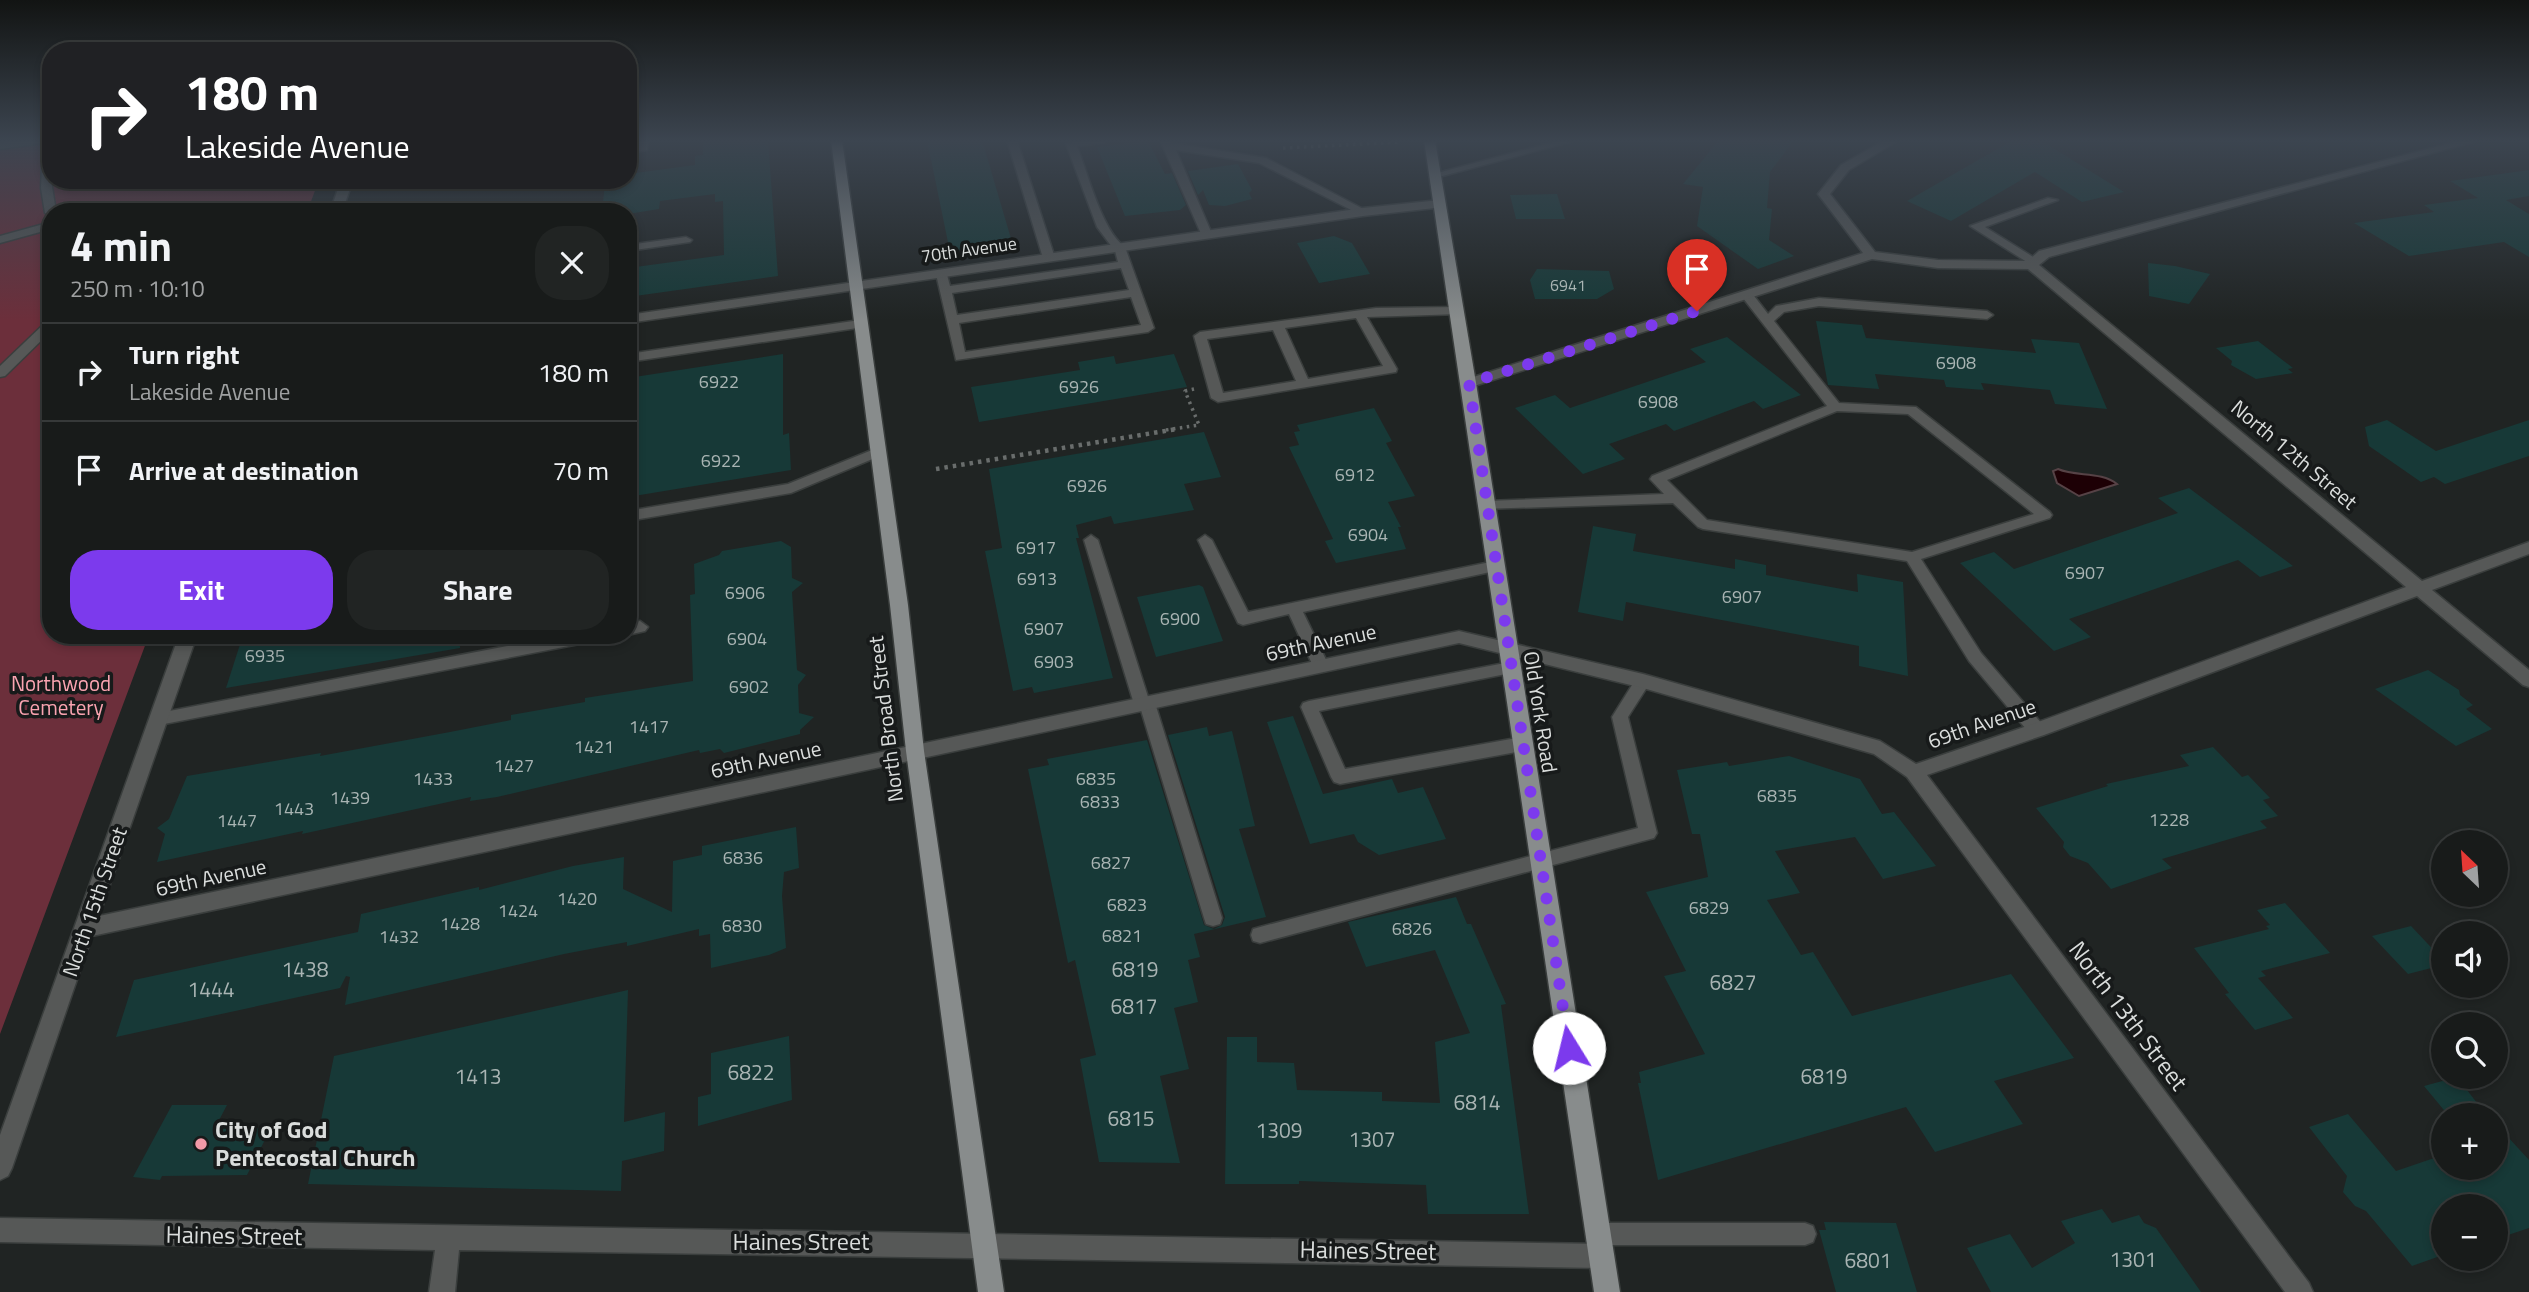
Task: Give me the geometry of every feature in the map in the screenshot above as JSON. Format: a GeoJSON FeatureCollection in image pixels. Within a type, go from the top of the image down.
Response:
{"type":"FeatureCollection","features":[{"type":"Feature","properties":{"kind":"main road","name":"North Broad Street"},"geometry":{"type":"LineString","coordinates":[[844,200],[899,605],[915,751],[991,1292]]}},
{"type":"Feature","properties":{"kind":"main road","name":"Old York Road"},"geometry":{"type":"LineString","coordinates":[[1439,200],[1607,1292]]}},
{"type":"Feature","properties":{"kind":"street"},"geometry":{"type":"LineString","coordinates":[[1829,200],[1871,255]]}},
{"type":"Feature","properties":{"kind":"street"},"geometry":{"type":"LineString","coordinates":[[1469,383],[1871,255],[1938,264],[2032,263],[2044,254],[2242,200]]}},
{"type":"Feature","properties":{"kind":"street","name":"70th Avenue"},"geometry":{"type":"LineString","coordinates":[[637,318],[1206,234],[1440,204]]}},
{"type":"Feature","properties":{"kind":"street","name":"North 12th Street"},"geometry":{"type":"LineString","coordinates":[[2032,263],[2529,680]]}},
{"type":"Feature","properties":{"kind":"street","name":"69th Avenue"},"geometry":{"type":"LineString","coordinates":[[86,928],[1459,637],[1643,681],[1880,748],[1914,772],[2037,730],[2417,587],[2529,548]]}},
{"type":"Feature","properties":{"kind":"street","name":"North 15th Street"},"geometry":{"type":"LineString","coordinates":[[0,1168],[185,644]]}},
{"type":"Feature","properties":{"kind":"street","name":"North 13th Street"},"geometry":{"type":"LineString","coordinates":[[1914,772],[2300,1292]]}},
{"type":"Feature","properties":{"kind":"street","name":"Haines Street"},"geometry":{"type":"LineString","coordinates":[[0,1230],[448,1240],[1600,1245]]}},
{"type":"Feature","properties":{"kind":"street"},"geometry":{"type":"LineString","coordinates":[[442,1292],[448,1240]]}},
{"type":"Feature","properties":{"kind":"lane"},"geometry":{"type":"LineString","coordinates":[[1031,200],[1049,258]]}},
{"type":"Feature","properties":{"kind":"lane"},"geometry":{"type":"LineString","coordinates":[[942,274],[960,356],[1148,328],[1126,264],[1118,247],[1103,227],[1093,200]]}},
{"type":"Feature","properties":{"kind":"lane"},"geometry":{"type":"LineString","coordinates":[[1192,200],[1206,234]]}},
{"type":"Feature","properties":{"kind":"lane"},"geometry":{"type":"LineString","coordinates":[[1340,200],[1363,212]]}},
{"type":"Feature","properties":{"kind":"lane"},"geometry":{"type":"LineString","coordinates":[[2032,263],[1976,226],[2051,200]]}},
{"type":"Feature","properties":{"kind":"lane"},"geometry":{"type":"LineString","coordinates":[[0,240],[42,228]]}},
{"type":"Feature","properties":{"kind":"lane"},"geometry":{"type":"LineString","coordinates":[[637,247],[686,240]]}},
{"type":"Feature","properties":{"kind":"lane"},"geometry":{"type":"LineString","coordinates":[[945,290],[1126,264]]}},
{"type":"Feature","properties":{"kind":"lane"},"geometry":{"type":"LineString","coordinates":[[951,320],[1136,293]]}},
{"type":"Feature","properties":{"kind":"lane"},"geometry":{"type":"LineString","coordinates":[[1747,295],[1835,407]]}},
{"type":"Feature","properties":{"kind":"lane"},"geometry":{"type":"LineString","coordinates":[[1767,321],[1780,309],[1819,302],[1987,314]]}},
{"type":"Feature","properties":{"kind":"lane"},"geometry":{"type":"LineString","coordinates":[[1360,314],[1391,369],[1219,398],[1200,336],[1360,314],[1457,311]]}},
{"type":"Feature","properties":{"kind":"lane"},"geometry":{"type":"LineString","coordinates":[[637,357],[860,324]]}},
{"type":"Feature","properties":{"kind":"lane"},"geometry":{"type":"LineString","coordinates":[[1278,326],[1304,384]]}},
{"type":"Feature","properties":{"kind":"lane"},"geometry":{"type":"LineString","coordinates":[[0,373],[42,333]]}},
{"type":"Feature","properties":{"kind":"lane"},"geometry":{"type":"LineString","coordinates":[[1835,407],[1910,410],[2045,515],[1912,557],[1703,524],[1657,479],[1835,407]]}},
{"type":"Feature","properties":{"kind":"lane"},"geometry":{"type":"LineString","coordinates":[[637,514],[791,488],[877,453]]}},
{"type":"Feature","properties":{"kind":"lane"},"geometry":{"type":"LineString","coordinates":[[1486,506],[1676,498]]}},
{"type":"Feature","properties":{"kind":"lane"},"geometry":{"type":"LineString","coordinates":[[1091,540],[1213,918]]}},
{"type":"Feature","properties":{"kind":"lane"},"geometry":{"type":"LineString","coordinates":[[1205,540],[1243,619],[1495,566]]}},
{"type":"Feature","properties":{"kind":"lane"},"geometry":{"type":"LineString","coordinates":[[1912,557],[1975,657],[2037,730]]}},
{"type":"Feature","properties":{"kind":"lane"},"geometry":{"type":"LineString","coordinates":[[1294,608],[1321,666]]}},
{"type":"Feature","properties":{"kind":"lane"},"geometry":{"type":"LineString","coordinates":[[159,719],[548,644]]}},
{"type":"Feature","properties":{"kind":"lane"},"geometry":{"type":"LineString","coordinates":[[1510,668],[1309,708],[1340,777],[1522,744]]}},
{"type":"Feature","properties":{"kind":"lane"},"geometry":{"type":"LineString","coordinates":[[1260,935],[1648,833],[1620,717],[1643,681]]}},
{"type":"Feature","properties":{"kind":"lane"},"geometry":{"type":"LineString","coordinates":[[1600,1245],[1805,1234]]}},
{"type":"Feature","properties":{"kind":"path"},"geometry":{"type":"LineString","coordinates":[[936,469],[1199,425],[1185,391],[1215,386]]}},
{"type":"Feature","properties":{"kind":"green space","name":"Northwood Cemetery"},"geometry":{"type":"Polygon","coordinates":[[[0,200],[311,200],[310,203],[42,203],[42,644],[146,644],[0,1034],[0,200]]]}},
{"type":"Feature","properties":{"kind":"shaded area"},"geometry":{"type":"Polygon","coordinates":[[[2058,469],[2104,477],[2117,484],[2079,496],[2057,483],[2053,471],[2058,469]]]}},
{"type":"Feature","properties":{"kind":"building"},"geometry":{"type":"Polygon","coordinates":[[[603,200],[666,200],[660,201],[659,209],[637,213],[637,203],[603,203],[603,200]]]}},
{"type":"Feature","properties":{"kind":"building"},"geometry":{"type":"Polygon","coordinates":[[[715,200],[772,200],[778,276],[637,296],[637,267],[724,255],[723,201],[715,200]]]}},
{"type":"Feature","properties":{"kind":"building"},"geometry":{"type":"Polygon","coordinates":[[[939,200],[1000,200],[1012,242],[950,252],[939,200]]]}},
{"type":"Feature","properties":{"kind":"building"},"geometry":{"type":"Polygon","coordinates":[[[1119,200],[1184,200],[1186,205],[1180,210],[1125,216],[1119,200]]]}},
{"type":"Feature","properties":{"kind":"building"},"geometry":{"type":"Polygon","coordinates":[[[1207,200],[1247,200],[1225,206],[1209,205],[1207,200]]]}},
{"type":"Feature","properties":{"kind":"building"},"geometry":{"type":"Polygon","coordinates":[[[1511,200],[1559,200],[1565,219],[1516,219],[1511,200]]]}},
{"type":"Feature","properties":{"kind":"building"},"geometry":{"type":"Polygon","coordinates":[[[1701,200],[1768,200],[1767,208],[1772,209],[1769,240],[1794,256],[1758,269],[1697,226],[1701,200]]]}},
{"type":"Feature","properties":{"kind":"building"},"geometry":{"type":"Polygon","coordinates":[[[1908,200],[1986,200],[1951,221],[1908,200]]]}},
{"type":"Feature","properties":{"kind":"building"},"geometry":{"type":"Polygon","coordinates":[[[2460,200],[2506,200],[2529,214],[2529,257],[2504,242],[2409,256],[2354,223],[2434,212],[2424,205],[2460,200]]]}},
{"type":"Feature","properties":{"kind":"building"},"geometry":{"type":"Polygon","coordinates":[[[1334,236],[1352,243],[1370,274],[1319,283],[1297,243],[1334,236]]]}},
{"type":"Feature","properties":{"kind":"building"},"geometry":{"type":"Polygon","coordinates":[[[2148,263],[2210,274],[2189,304],[2149,296],[2148,263]]]}},
{"type":"Feature","properties":{"kind":"building"},"geometry":{"type":"Polygon","coordinates":[[[1537,269],[1609,271],[1614,289],[1597,299],[1535,299],[1530,280],[1537,269]]]}},
{"type":"Feature","properties":{"kind":"building"},"geometry":{"type":"Polygon","coordinates":[[[1816,321],[1862,325],[1866,338],[2036,353],[2031,339],[2079,343],[2107,409],[2055,404],[2050,390],[1981,383],[1984,390],[1946,387],[1944,380],[1875,374],[1879,389],[1828,385],[1816,321]]]}},
{"type":"Feature","properties":{"kind":"building"},"geometry":{"type":"Polygon","coordinates":[[[1727,337],[1801,395],[1763,409],[1754,401],[1674,431],[1666,424],[1609,444],[1625,459],[1583,474],[1515,408],[1555,395],[1570,408],[1706,362],[1690,349],[1727,337]]]}},
{"type":"Feature","properties":{"kind":"building"},"geometry":{"type":"Polygon","coordinates":[[[2258,341],[2293,368],[2288,369],[2293,373],[2256,379],[2231,365],[2232,361],[2216,348],[2258,341]]]}},
{"type":"Feature","properties":{"kind":"building"},"geometry":{"type":"Polygon","coordinates":[[[783,354],[783,435],[789,433],[791,470],[637,496],[637,377],[783,354]]]}},
{"type":"Feature","properties":{"kind":"building"},"geometry":{"type":"Polygon","coordinates":[[[1174,354],[1187,387],[979,422],[971,387],[1080,370],[1078,362],[1114,356],[1116,364],[1174,354]]]}},
{"type":"Feature","properties":{"kind":"building"},"geometry":{"type":"Polygon","coordinates":[[[1374,408],[1392,441],[1386,443],[1415,496],[1388,502],[1401,527],[1398,527],[1406,549],[1336,563],[1325,541],[1333,539],[1289,447],[1299,445],[1294,432],[1300,431],[1297,425],[1374,408]]]}},
{"type":"Feature","properties":{"kind":"building"},"geometry":{"type":"Polygon","coordinates":[[[2387,420],[2436,451],[2529,420],[2529,456],[2445,484],[2434,477],[2421,482],[2369,446],[2365,427],[2387,420]]]}},
{"type":"Feature","properties":{"kind":"building"},"geometry":{"type":"Polygon","coordinates":[[[1204,432],[1221,477],[1184,484],[1194,510],[1114,524],[1111,516],[1076,525],[1079,538],[1076,538],[1113,678],[1034,693],[1032,687],[1013,691],[985,551],[1002,548],[989,469],[1204,432]]]}},
{"type":"Feature","properties":{"kind":"building"},"geometry":{"type":"Polygon","coordinates":[[[2189,488],[2293,566],[2260,577],[2238,560],[2069,619],[2091,637],[2054,651],[1960,563],[1994,552],[2014,569],[2178,513],[2158,498],[2189,488]]]}},
{"type":"Feature","properties":{"kind":"building"},"geometry":{"type":"Polygon","coordinates":[[[1593,526],[1636,534],[1633,551],[1735,569],[1735,559],[1766,565],[1766,575],[1858,592],[1857,574],[1903,582],[1908,676],[1859,666],[1859,646],[1626,602],[1623,621],[1578,612],[1593,526]]]}},
{"type":"Feature","properties":{"kind":"building"},"geometry":{"type":"Polygon","coordinates":[[[781,541],[791,547],[792,578],[803,583],[792,592],[797,670],[806,675],[798,685],[799,713],[814,717],[800,730],[800,734],[724,753],[720,749],[700,753],[699,750],[497,797],[470,801],[471,797],[157,862],[165,834],[157,828],[169,819],[187,776],[321,753],[320,756],[450,732],[511,720],[511,715],[585,702],[585,698],[693,681],[690,595],[695,594],[694,564],[719,555],[722,551],[781,541]]]}},
{"type":"Feature","properties":{"kind":"building"},"geometry":{"type":"Polygon","coordinates":[[[1199,585],[1203,587],[1223,641],[1156,657],[1137,597],[1199,585]]]}},
{"type":"Feature","properties":{"kind":"building"},"geometry":{"type":"Polygon","coordinates":[[[240,644],[460,644],[460,648],[226,688],[240,644]]]}},
{"type":"Feature","properties":{"kind":"building"},"geometry":{"type":"Polygon","coordinates":[[[2428,670],[2459,690],[2460,695],[2473,705],[2466,709],[2492,729],[2456,746],[2375,689],[2428,670]]]}},
{"type":"Feature","properties":{"kind":"building"},"geometry":{"type":"Polygon","coordinates":[[[1293,716],[1323,794],[1392,779],[1398,793],[1423,787],[1446,839],[1379,855],[1358,842],[1354,834],[1310,844],[1267,722],[1293,716]]]}},
{"type":"Feature","properties":{"kind":"building"},"geometry":{"type":"Polygon","coordinates":[[[1207,727],[1209,736],[1232,731],[1255,826],[1239,829],[1266,917],[1194,934],[1200,957],[1188,960],[1198,1002],[1174,1008],[1189,1069],[1160,1076],[1180,1163],[1099,1162],[1080,1059],[1096,1055],[1075,960],[1068,963],[1028,769],[1049,765],[1047,759],[1147,740],[1204,925],[1214,929],[1222,925],[1225,917],[1168,735],[1207,727]]]}},
{"type":"Feature","properties":{"kind":"building"},"geometry":{"type":"Polygon","coordinates":[[[2213,747],[2242,777],[2248,775],[2270,798],[2263,800],[2278,816],[2260,821],[2267,828],[2162,859],[2172,868],[2111,889],[2088,863],[2070,856],[2063,847],[2064,842],[2036,808],[2108,786],[2106,784],[2189,766],[2180,755],[2213,747]]]}},
{"type":"Feature","properties":{"kind":"building"},"geometry":{"type":"Polygon","coordinates":[[[1789,756],[1860,779],[1882,814],[1894,812],[1936,866],[1883,879],[1855,837],[1775,851],[1800,893],[1767,900],[1801,955],[1813,952],[1852,1016],[2011,974],[2074,1058],[1994,1081],[2023,1124],[1935,1152],[1906,1107],[1658,1180],[1638,1083],[1641,1083],[1639,1072],[1705,1054],[1664,976],[1686,971],[1646,892],[1708,877],[1700,834],[1692,834],[1677,770],[1727,762],[1729,766],[1789,756]]]}},
{"type":"Feature","properties":{"kind":"building"},"geometry":{"type":"Polygon","coordinates":[[[796,827],[799,868],[784,872],[782,896],[786,948],[769,955],[711,968],[710,934],[699,936],[699,929],[627,946],[627,942],[564,954],[345,1005],[350,977],[346,976],[340,988],[116,1037],[134,980],[358,932],[361,914],[624,857],[623,889],[672,912],[673,861],[702,855],[702,846],[796,827]]]}},
{"type":"Feature","properties":{"kind":"building"},"geometry":{"type":"Polygon","coordinates":[[[1456,897],[1467,924],[1471,924],[1506,1004],[1501,1005],[1529,1214],[1428,1214],[1426,1185],[1299,1181],[1299,1184],[1225,1184],[1227,1037],[1257,1037],[1257,1062],[1294,1063],[1297,1090],[1382,1092],[1382,1101],[1440,1103],[1435,1042],[1470,1033],[1435,950],[1366,967],[1348,922],[1456,897]]]}},
{"type":"Feature","properties":{"kind":"building"},"geometry":{"type":"Polygon","coordinates":[[[2285,903],[2330,953],[2261,971],[2266,976],[2258,978],[2293,1018],[2255,1030],[2225,994],[2229,993],[2194,948],[2269,929],[2266,926],[2270,925],[2257,910],[2285,903]]]}},
{"type":"Feature","properties":{"kind":"building"},"geometry":{"type":"Polygon","coordinates":[[[2411,926],[2431,947],[2431,968],[2408,974],[2372,936],[2411,926]]]}},
{"type":"Feature","properties":{"kind":"building"},"geometry":{"type":"Polygon","coordinates":[[[628,990],[624,1122],[665,1112],[664,1151],[622,1161],[621,1191],[308,1184],[334,1056],[628,990]]]}},
{"type":"Feature","properties":{"kind":"building"},"geometry":{"type":"Polygon","coordinates":[[[789,1036],[792,1100],[698,1126],[698,1097],[711,1094],[711,1053],[789,1036]]]}},
{"type":"Feature","properties":{"kind":"building"},"geometry":{"type":"Polygon","coordinates":[[[2431,1084],[2431,1089],[2466,1089],[2478,1103],[2438,1103],[2424,1086],[2431,1084]]]}},
{"type":"Feature","properties":{"kind":"building"},"geometry":{"type":"Polygon","coordinates":[[[172,1105],[227,1105],[215,1128],[271,1128],[247,1175],[162,1176],[160,1180],[133,1177],[172,1105]]]}},
{"type":"Feature","properties":{"kind":"building"},"geometry":{"type":"Polygon","coordinates":[[[2348,1114],[2396,1171],[2431,1159],[2431,1180],[2508,1180],[2508,1137],[2529,1160],[2529,1228],[2508,1235],[2508,1194],[2431,1194],[2431,1259],[2412,1266],[2366,1211],[2355,1206],[2343,1192],[2347,1176],[2309,1127],[2348,1114]]]}},
{"type":"Feature","properties":{"kind":"building"},"geometry":{"type":"Polygon","coordinates":[[[2102,1209],[2112,1223],[2139,1215],[2144,1223],[2156,1228],[2201,1292],[1991,1292],[1967,1248],[2010,1234],[2032,1268],[2075,1243],[2061,1221],[2102,1209]]]}},
{"type":"Feature","properties":{"kind":"building"},"geometry":{"type":"Polygon","coordinates":[[[1824,1222],[1896,1223],[1917,1292],[1836,1292],[1819,1230],[1826,1230],[1824,1222]]]}},
{"type":"Feature","properties":{"kind":"place","name":"City of God Pentecostal Church"},"geometry":{"type":"Point","coordinates":[201,1144]}},
{"type":"Feature","properties":{"kind":"route"},"geometry":{"type":"LineString","coordinates":[[1569,1048],[1469,383],[1697,311]]}}]}
